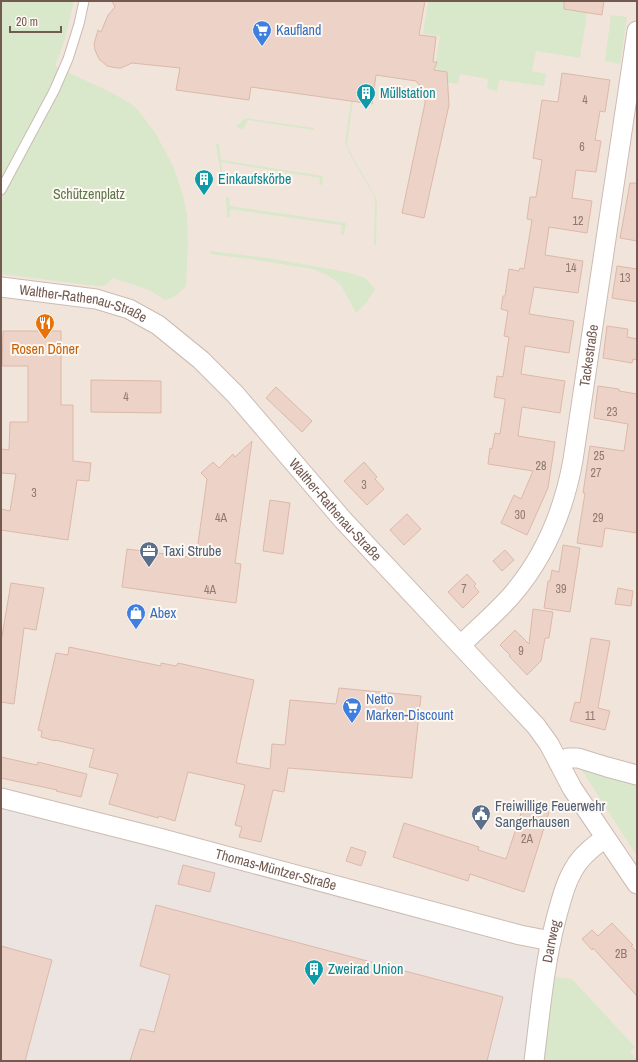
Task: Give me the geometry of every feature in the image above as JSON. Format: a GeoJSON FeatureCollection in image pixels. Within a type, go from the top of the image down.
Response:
{"type":"FeatureCollection","features":[{"type":"Feature","properties":{"kind":"street","name":"Tackestraße"},"geometry":{"type":"LineString","coordinates":[[460,645],[510,597],[532,569],[558,518],[565,497],[573,460],[637,31]]}},
{"type":"Feature","properties":{"kind":"street","name":"Walther-Rathenau-Straße"},"geometry":{"type":"LineString","coordinates":[[1,287],[96,299],[129,309],[158,326],[201,360],[235,394],[343,520],[543,734],[572,788],[637,884]]}},
{"type":"Feature","properties":{"kind":"street"},"geometry":{"type":"LineString","coordinates":[[559,762],[568,758],[578,758],[637,775]]}},
{"type":"Feature","properties":{"kind":"street","name":"Thomas-Müntzer-Straße"},"geometry":{"type":"LineString","coordinates":[[1,798],[159,838],[520,935],[551,941]]}},
{"type":"Feature","properties":{"kind":"street","name":"Darrweg"},"geometry":{"type":"LineString","coordinates":[[534,1061],[551,941],[568,879],[580,859],[605,838]]}},
{"type":"Feature","properties":{"kind":"lane"},"geometry":{"type":"LineString","coordinates":[[1,190],[54,91],[68,59],[79,24],[84,1]]}},
{"type":"Feature","properties":{"kind":"shaded area"},"geometry":{"type":"Polygon","coordinates":[[[1,1],[637,1],[637,1061],[1,1061],[1,1]]]}},
{"type":"Feature","properties":{"kind":"shaded area"},"geometry":{"type":"Polygon","coordinates":[[[1,807],[134,838],[540,953],[525,1061],[1,1061],[1,807]]]}},
{"type":"Feature","properties":{"kind":"green space","name":"Schützenplatz"},"geometry":{"type":"Polygon","coordinates":[[[1,1],[74,1],[65,39],[55,66],[130,103],[138,110],[156,134],[173,166],[183,195],[187,216],[188,242],[186,286],[174,297],[165,300],[149,290],[113,278],[104,286],[96,286],[1,274],[1,1]]]}},
{"type":"Feature","properties":{"kind":"green space"},"geometry":{"type":"Polygon","coordinates":[[[428,1],[589,1],[580,58],[536,51],[532,71],[546,74],[544,86],[499,80],[497,91],[487,89],[488,79],[460,74],[458,84],[445,82],[435,66],[440,36],[423,34],[428,1]]]}},
{"type":"Feature","properties":{"kind":"green space"},"geometry":{"type":"Polygon","coordinates":[[[611,15],[627,17],[620,64],[605,61],[611,15]]]}},
{"type":"Feature","properties":{"kind":"green space"},"geometry":{"type":"Polygon","coordinates":[[[351,101],[353,101],[347,144],[377,200],[376,245],[374,245],[375,200],[348,151],[345,142],[351,101]]]}},
{"type":"Feature","properties":{"kind":"green space"},"geometry":{"type":"Polygon","coordinates":[[[246,118],[314,128],[314,130],[248,120],[243,130],[236,126],[246,118]]]}},
{"type":"Feature","properties":{"kind":"green space"},"geometry":{"type":"Polygon","coordinates":[[[219,143],[221,160],[323,176],[322,185],[319,185],[320,178],[221,162],[223,176],[221,176],[216,144],[219,143]]]}},
{"type":"Feature","properties":{"kind":"green space"},"geometry":{"type":"Polygon","coordinates":[[[226,197],[229,198],[230,206],[346,223],[344,235],[341,234],[342,225],[230,209],[230,217],[227,217],[226,197]]]}},
{"type":"Feature","properties":{"kind":"green space"},"geometry":{"type":"Polygon","coordinates":[[[210,251],[267,258],[347,272],[365,278],[375,289],[367,302],[356,313],[341,285],[327,275],[313,269],[210,254],[210,251]]]}},
{"type":"Feature","properties":{"kind":"green space"},"geometry":{"type":"Polygon","coordinates":[[[580,767],[637,786],[637,856],[580,767]]]}},
{"type":"Feature","properties":{"kind":"green space"},"geometry":{"type":"Polygon","coordinates":[[[555,977],[572,979],[635,1047],[630,1052],[637,1061],[542,1061],[555,977]]]}},
{"type":"Feature","properties":{"kind":"building"},"geometry":{"type":"Polygon","coordinates":[[[112,1],[425,1],[419,35],[436,37],[433,62],[437,62],[434,70],[447,72],[449,105],[424,218],[402,213],[425,103],[423,90],[416,81],[376,75],[372,104],[251,87],[249,100],[176,90],[180,68],[132,63],[121,68],[117,68],[107,66],[99,59],[94,44],[98,30],[101,32],[108,15],[115,7],[112,1]]]}},
{"type":"Feature","properties":{"kind":"building"},"geometry":{"type":"Polygon","coordinates":[[[564,1],[604,1],[602,15],[564,9],[564,1]]]}},
{"type":"Feature","properties":{"kind":"building"},"geometry":{"type":"Polygon","coordinates":[[[562,73],[610,80],[605,112],[600,111],[595,140],[601,141],[596,172],[576,170],[572,198],[592,201],[587,233],[549,227],[545,255],[583,261],[578,293],[534,287],[529,314],[574,321],[569,353],[525,346],[521,374],[565,381],[560,413],[522,407],[518,436],[555,442],[548,488],[527,535],[501,523],[514,495],[521,499],[533,471],[488,464],[490,448],[492,449],[495,433],[500,434],[505,401],[505,399],[494,397],[497,376],[503,377],[509,337],[504,336],[508,311],[501,309],[503,296],[505,296],[509,269],[519,271],[520,268],[524,269],[532,220],[527,219],[530,197],[536,197],[542,160],[533,158],[542,100],[558,102],[562,73]]]}},
{"type":"Feature","properties":{"kind":"building"},"geometry":{"type":"Polygon","coordinates":[[[630,183],[637,183],[637,241],[620,238],[630,183]]]}},
{"type":"Feature","properties":{"kind":"building"},"geometry":{"type":"Polygon","coordinates":[[[617,266],[637,269],[637,302],[612,298],[617,266]]]}},
{"type":"Feature","properties":{"kind":"building"},"geometry":{"type":"Polygon","coordinates":[[[607,326],[628,329],[627,337],[637,339],[637,360],[633,359],[632,363],[603,358],[607,326]]]}},
{"type":"Feature","properties":{"kind":"building"},"geometry":{"type":"Polygon","coordinates":[[[3,331],[61,331],[61,405],[73,405],[73,461],[91,463],[89,481],[77,480],[68,540],[1,530],[1,509],[10,511],[16,474],[1,473],[1,449],[9,450],[10,422],[28,422],[28,366],[2,366],[3,331]]]}},
{"type":"Feature","properties":{"kind":"building"},"geometry":{"type":"Polygon","coordinates":[[[91,380],[161,381],[161,413],[91,412],[91,380]]]}},
{"type":"Feature","properties":{"kind":"building"},"geometry":{"type":"Polygon","coordinates":[[[598,386],[619,389],[619,391],[637,394],[637,533],[605,528],[602,547],[577,543],[585,493],[583,493],[590,446],[624,451],[628,424],[594,418],[598,386]]]}},
{"type":"Feature","properties":{"kind":"building"},"geometry":{"type":"Polygon","coordinates":[[[276,387],[312,421],[302,432],[266,398],[276,387]]]}},
{"type":"Feature","properties":{"kind":"building"},"geometry":{"type":"Polygon","coordinates":[[[252,441],[235,563],[241,564],[236,603],[122,587],[127,549],[196,558],[207,479],[201,473],[213,462],[219,468],[233,454],[235,457],[252,441]]]}},
{"type":"Feature","properties":{"kind":"building"},"geometry":{"type":"Polygon","coordinates":[[[364,462],[377,477],[375,479],[384,489],[367,505],[344,481],[364,462]]]}},
{"type":"Feature","properties":{"kind":"building"},"geometry":{"type":"Polygon","coordinates":[[[270,500],[290,503],[283,554],[263,551],[270,500]]]}},
{"type":"Feature","properties":{"kind":"building"},"geometry":{"type":"Polygon","coordinates":[[[407,514],[421,529],[404,545],[390,530],[407,514]]]}},
{"type":"Feature","properties":{"kind":"building"},"geometry":{"type":"Polygon","coordinates":[[[563,545],[580,548],[570,612],[544,608],[548,581],[550,581],[552,570],[559,572],[563,545]]]}},
{"type":"Feature","properties":{"kind":"building"},"geometry":{"type":"Polygon","coordinates":[[[505,550],[514,560],[502,571],[493,561],[505,550]]]}},
{"type":"Feature","properties":{"kind":"building"},"geometry":{"type":"Polygon","coordinates":[[[467,574],[476,584],[474,586],[479,592],[463,608],[448,592],[467,574]]]}},
{"type":"Feature","properties":{"kind":"building"},"geometry":{"type":"Polygon","coordinates":[[[11,583],[44,588],[36,630],[24,628],[14,704],[1,702],[1,642],[11,583]]]}},
{"type":"Feature","properties":{"kind":"building"},"geometry":{"type":"Polygon","coordinates":[[[618,588],[633,591],[631,606],[615,604],[618,588]]]}},
{"type":"Feature","properties":{"kind":"building"},"geometry":{"type":"Polygon","coordinates":[[[533,609],[553,612],[549,638],[545,638],[541,661],[527,675],[500,645],[515,630],[529,644],[533,609]]]}},
{"type":"Feature","properties":{"kind":"building"},"geometry":{"type":"Polygon","coordinates":[[[591,638],[610,641],[598,708],[610,711],[605,730],[570,721],[575,702],[580,703],[591,638]]]}},
{"type":"Feature","properties":{"kind":"building"},"geometry":{"type":"Polygon","coordinates":[[[69,647],[161,666],[161,663],[176,666],[178,663],[254,680],[236,763],[270,769],[272,744],[285,745],[290,700],[336,704],[339,688],[421,696],[412,778],[288,768],[284,792],[273,790],[261,842],[239,837],[242,827],[235,825],[245,785],[188,772],[175,821],[159,816],[158,818],[109,804],[118,774],[89,767],[94,749],[41,737],[42,731],[38,730],[56,653],[68,655],[69,647]]]}},
{"type":"Feature","properties":{"kind":"building"},"geometry":{"type":"Polygon","coordinates":[[[1,757],[37,765],[38,762],[87,774],[81,797],[56,791],[57,790],[1,778],[1,757]]]}},
{"type":"Feature","properties":{"kind":"building"},"geometry":{"type":"Polygon","coordinates":[[[524,804],[549,812],[524,892],[470,874],[468,881],[393,857],[404,823],[479,847],[478,850],[506,859],[524,804]]]}},
{"type":"Feature","properties":{"kind":"building"},"geometry":{"type":"Polygon","coordinates":[[[351,847],[366,852],[361,866],[346,861],[351,847]]]}},
{"type":"Feature","properties":{"kind":"building"},"geometry":{"type":"Polygon","coordinates":[[[183,865],[215,873],[210,892],[178,884],[183,865]]]}},
{"type":"Feature","properties":{"kind":"building","name":"Zweirad Union"},"geometry":{"type":"Polygon","coordinates":[[[156,905],[503,997],[487,1061],[130,1061],[140,1029],[154,1032],[170,975],[140,966],[156,905]]]}},
{"type":"Feature","properties":{"kind":"building"},"geometry":{"type":"Polygon","coordinates":[[[612,923],[633,945],[631,946],[637,952],[637,996],[593,948],[592,950],[582,939],[592,930],[598,936],[612,923]]]}},
{"type":"Feature","properties":{"kind":"building"},"geometry":{"type":"Polygon","coordinates":[[[1,946],[52,960],[25,1061],[1,1061],[1,946]]]}},
{"type":"Feature","properties":{"kind":"place","name":"Kaufland"},"geometry":{"type":"Point","coordinates":[262,47]}},
{"type":"Feature","properties":{"kind":"place","name":"Müllstation"},"geometry":{"type":"Point","coordinates":[366,110]}},
{"type":"Feature","properties":{"kind":"place","name":"Einkaufskörbe"},"geometry":{"type":"Point","coordinates":[204,196]}},
{"type":"Feature","properties":{"kind":"place","name":"Rosen Döner"},"geometry":{"type":"Point","coordinates":[45,340]}},
{"type":"Feature","properties":{"kind":"place","name":"Taxi Strube"},"geometry":{"type":"Point","coordinates":[149,568]}},
{"type":"Feature","properties":{"kind":"place","name":"Abex"},"geometry":{"type":"Point","coordinates":[136,630]}},
{"type":"Feature","properties":{"kind":"place","name":"Netto Marken-Discount"},"geometry":{"type":"Point","coordinates":[352,724]}},
{"type":"Feature","properties":{"kind":"place","name":"Freiwillige Feuerwehr Sangerhausen"},"geometry":{"type":"Point","coordinates":[481,831]}},
{"type":"Feature","properties":{"kind":"place","name":"Zweirad Union"},"geometry":{"type":"Point","coordinates":[314,986]}}]}
